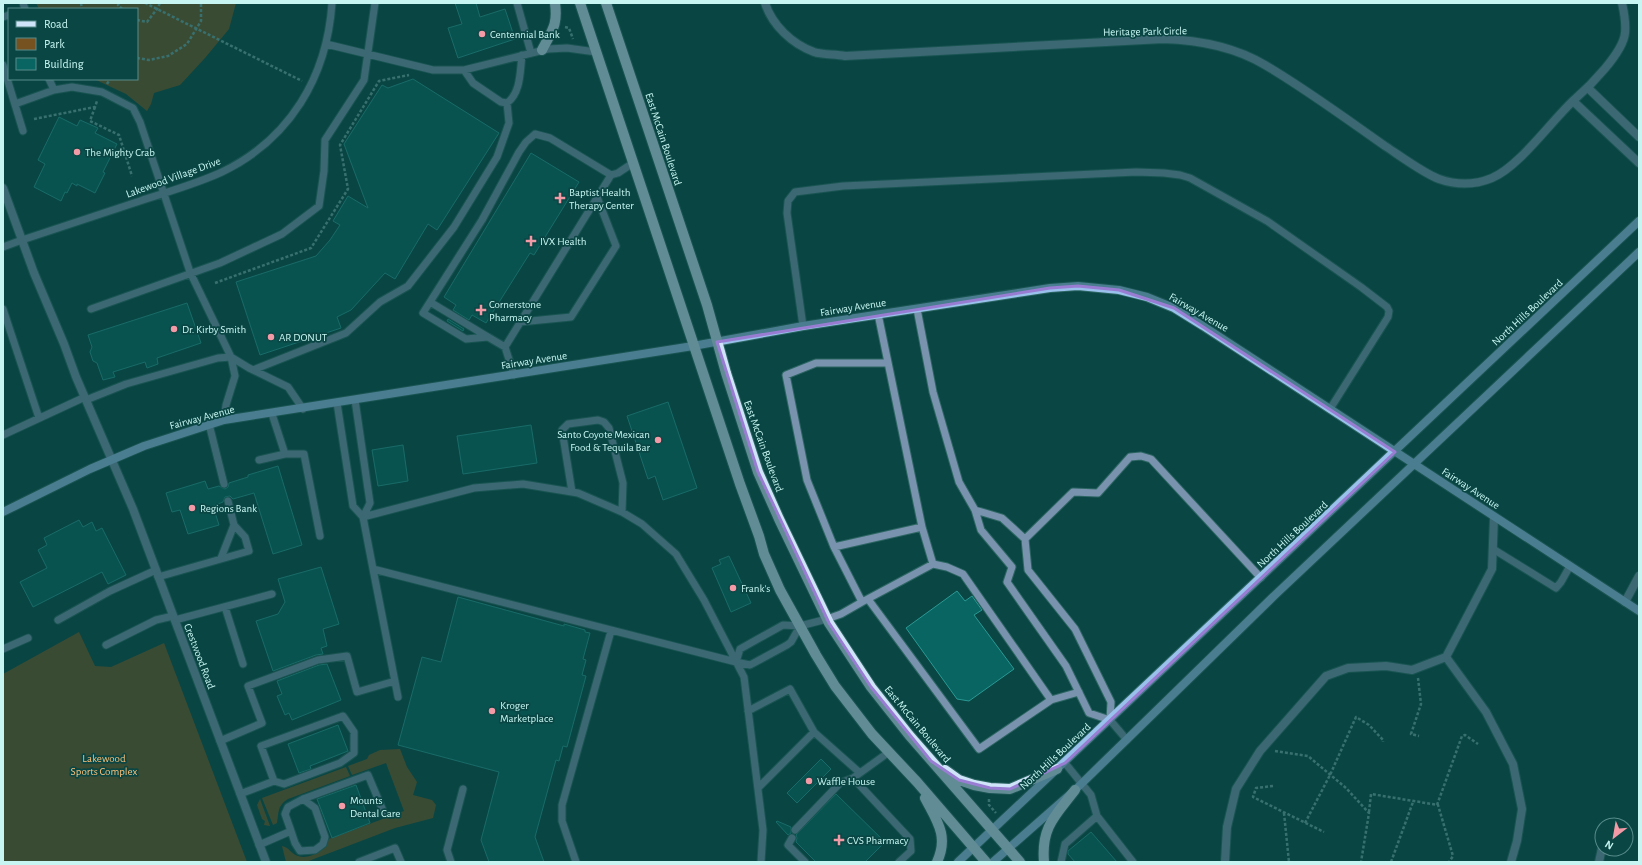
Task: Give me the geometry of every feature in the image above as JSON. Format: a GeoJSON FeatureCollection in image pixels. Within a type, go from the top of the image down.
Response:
{"type":"FeatureCollection","features":[{"type":"Feature","properties":{"kind":"main road"},"geometry":{"type":"LineString","coordinates":[[542,50],[557,17],[555,3]]}},
{"type":"Feature","properties":{"kind":"main road"},"geometry":{"type":"LineString","coordinates":[[580,3],[740,484],[764,554],[780,590],[835,686],[872,734],[917,782],[986,862]]}},
{"type":"Feature","properties":{"kind":"main road","name":"East McCain Boulevard"},"geometry":{"type":"LineString","coordinates":[[606,3],[707,305],[717,342],[758,472],[827,619],[875,692],[892,714],[931,761],[1020,862]]}},
{"type":"Feature","properties":{"kind":"main road"},"geometry":{"type":"LineString","coordinates":[[931,761],[959,780],[990,788],[1010,789],[1061,766]]}},
{"type":"Feature","properties":{"kind":"main road"},"geometry":{"type":"LineString","coordinates":[[917,782],[942,833],[943,848],[937,862]]}},
{"type":"Feature","properties":{"kind":"main road"},"geometry":{"type":"LineString","coordinates":[[1044,862],[1043,845],[1046,832],[1052,821],[1078,787]]}},
{"type":"Feature","properties":{"kind":"street","name":"Heritage Park Circle"},"geometry":{"type":"LineString","coordinates":[[765,3],[768,14],[781,30],[794,41],[815,52],[845,56],[1163,39],[1191,40],[1216,45],[1235,51],[1264,64],[1404,159],[1437,178],[1449,182],[1464,184],[1492,178],[1510,168],[1573,101],[1588,88],[1612,58],[1622,42],[1625,33],[1622,3]]}},
{"type":"Feature","properties":{"kind":"street"},"geometry":{"type":"LineString","coordinates":[[1588,88],[1639,137]]}},
{"type":"Feature","properties":{"kind":"street"},"geometry":{"type":"LineString","coordinates":[[1573,101],[1639,163]]}},
{"type":"Feature","properties":{"kind":"street"},"geometry":{"type":"LineString","coordinates":[[3,188],[22,240],[111,460]]}},
{"type":"Feature","properties":{"kind":"street","name":"North Hills Boulevard"},"geometry":{"type":"LineString","coordinates":[[958,862],[1639,221]]}},
{"type":"Feature","properties":{"kind":"street"},"geometry":{"type":"LineString","coordinates":[[993,862],[1078,787],[1275,595],[1639,252]]}},
{"type":"Feature","properties":{"kind":"street","name":"Fairway Avenue"},"geometry":{"type":"LineString","coordinates":[[3,512],[111,460],[144,446],[224,420],[304,409],[693,346],[878,314],[1050,288],[1093,286],[1119,290],[1147,297],[1174,308],[1639,611]]}},
{"type":"Feature","properties":{"kind":"street","name":"Crestwood Road"},"geometry":{"type":"LineString","coordinates":[[111,460],[133,509],[266,862]]}},
{"type":"Feature","properties":{"kind":"street"},"geometry":{"type":"LineString","coordinates":[[1225,862],[1227,827],[1236,789],[1260,751],[1326,676],[1348,668],[1386,666],[1412,670],[1446,657],[1492,570],[1494,516]]}},
{"type":"Feature","properties":{"kind":"street"},"geometry":{"type":"LineString","coordinates":[[1625,602],[1639,576]]}},
{"type":"Feature","properties":{"kind":"street"},"geometry":{"type":"LineString","coordinates":[[1446,657],[1486,712],[1513,764],[1522,808],[1517,841],[1511,862]]}},
{"type":"Feature","properties":{"kind":"lane","name":"Lakewood Village Drive"},"geometry":{"type":"LineString","coordinates":[[3,247],[223,172],[245,159],[264,145],[300,105],[311,86],[326,44],[332,3]]}},
{"type":"Feature","properties":{"kind":"lane"},"geometry":{"type":"LineString","coordinates":[[91,309],[190,272],[220,263],[282,234],[319,206],[324,171],[325,140],[364,80],[375,3]]}},
{"type":"Feature","properties":{"kind":"lane"},"geometry":{"type":"LineString","coordinates":[[517,3],[531,53]]}},
{"type":"Feature","properties":{"kind":"lane"},"geometry":{"type":"LineString","coordinates":[[326,44],[433,70],[464,70],[542,50],[566,48],[596,52]]}},
{"type":"Feature","properties":{"kind":"lane"},"geometry":{"type":"LineString","coordinates":[[506,103],[511,100],[515,94],[522,55]]}},
{"type":"Feature","properties":{"kind":"lane"},"geometry":{"type":"LineString","coordinates":[[3,65],[24,131]]}},
{"type":"Feature","properties":{"kind":"lane"},"geometry":{"type":"LineString","coordinates":[[464,70],[473,83],[502,102],[506,103]]}},
{"type":"Feature","properties":{"kind":"lane"},"geometry":{"type":"LineString","coordinates":[[50,80],[54,90]]}},
{"type":"Feature","properties":{"kind":"lane"},"geometry":{"type":"LineString","coordinates":[[15,104],[54,90],[72,87],[102,92],[133,108],[140,122],[190,272],[231,357],[235,376],[226,405],[224,420]]}},
{"type":"Feature","properties":{"kind":"lane"},"geometry":{"type":"LineString","coordinates":[[253,370],[346,333],[380,302],[408,286],[454,227],[498,157],[510,123],[506,103]]}},
{"type":"Feature","properties":{"kind":"lane"},"geometry":{"type":"LineString","coordinates":[[488,337],[466,339],[423,313],[482,220],[526,142],[535,134],[550,138],[611,175]]}},
{"type":"Feature","properties":{"kind":"lane"},"geometry":{"type":"LineString","coordinates":[[505,347],[611,175],[618,173],[633,163]]}},
{"type":"Feature","properties":{"kind":"lane"},"geometry":{"type":"LineString","coordinates":[[803,326],[786,213],[788,201],[795,192],[843,186],[1136,172],[1180,175],[1190,178],[1267,221],[1387,307],[1389,311],[1388,317],[1330,409]]}},
{"type":"Feature","properties":{"kind":"lane"},"geometry":{"type":"LineString","coordinates":[[520,322],[571,317],[616,246],[597,197]]}},
{"type":"Feature","properties":{"kind":"lane"},"geometry":{"type":"LineString","coordinates":[[430,302],[505,347],[514,375]]}},
{"type":"Feature","properties":{"kind":"lane"},"geometry":{"type":"LineString","coordinates":[[3,309],[39,418]]}},
{"type":"Feature","properties":{"kind":"lane"},"geometry":{"type":"LineString","coordinates":[[917,309],[933,392],[959,482],[975,510],[981,530],[1012,567],[1007,582],[1066,666],[1089,713],[1110,720],[1126,740]]}},
{"type":"Feature","properties":{"kind":"lane"},"geometry":{"type":"LineString","coordinates":[[878,314],[922,527],[933,564]]}},
{"type":"Feature","properties":{"kind":"lane"},"geometry":{"type":"LineString","coordinates":[[4,432],[85,398],[126,384],[218,358],[231,357],[253,370],[288,387],[304,409]]}},
{"type":"Feature","properties":{"kind":"lane"},"geometry":{"type":"LineString","coordinates":[[888,363],[816,363],[786,375],[806,480],[834,547],[865,600],[979,749],[1050,700],[1079,692]]}},
{"type":"Feature","properties":{"kind":"lane"},"geometry":{"type":"LineString","coordinates":[[355,400],[370,503],[363,517]]}},
{"type":"Feature","properties":{"kind":"lane"},"geometry":{"type":"LineString","coordinates":[[337,403],[353,506],[363,517],[398,697]]}},
{"type":"Feature","properties":{"kind":"lane"},"geometry":{"type":"LineString","coordinates":[[272,414],[285,454]]}},
{"type":"Feature","properties":{"kind":"lane"},"geometry":{"type":"LineString","coordinates":[[572,492],[562,430],[568,424],[602,420],[608,428],[624,482],[622,512]]}},
{"type":"Feature","properties":{"kind":"lane"},"geometry":{"type":"LineString","coordinates":[[209,424],[224,484]]}},
{"type":"Feature","properties":{"kind":"lane"},"geometry":{"type":"LineString","coordinates":[[259,460],[285,454],[304,454],[320,536]]}},
{"type":"Feature","properties":{"kind":"lane"},"geometry":{"type":"LineString","coordinates":[[1025,539],[1073,492],[1098,493],[1130,458],[1141,456],[1151,460],[1261,578]]}},
{"type":"Feature","properties":{"kind":"lane"},"geometry":{"type":"LineString","coordinates":[[363,517],[474,488],[523,484],[578,493],[622,512],[642,524],[676,554],[704,600],[744,677],[763,830],[761,862]]}},
{"type":"Feature","properties":{"kind":"lane"},"geometry":{"type":"LineString","coordinates":[[58,620],[110,591],[157,573],[249,551],[245,537],[234,525],[228,501]]}},
{"type":"Feature","properties":{"kind":"lane"},"geometry":{"type":"LineString","coordinates":[[975,510],[1002,518],[1025,539],[1028,570],[1075,629],[1111,702],[1110,720]]}},
{"type":"Feature","properties":{"kind":"lane"},"geometry":{"type":"LineString","coordinates":[[221,558],[234,525]]}},
{"type":"Feature","properties":{"kind":"lane"},"geometry":{"type":"LineString","coordinates":[[834,547],[922,527]]}},
{"type":"Feature","properties":{"kind":"lane"},"geometry":{"type":"LineString","coordinates":[[1493,548],[1556,588],[1570,566]]}},
{"type":"Feature","properties":{"kind":"lane"},"geometry":{"type":"LineString","coordinates":[[736,662],[740,649],[783,624],[800,626],[841,614],[933,564],[947,567],[963,574],[1050,700]]}},
{"type":"Feature","properties":{"kind":"lane"},"geometry":{"type":"LineString","coordinates":[[373,569],[611,631],[750,665],[791,642],[800,626]]}},
{"type":"Feature","properties":{"kind":"lane"},"geometry":{"type":"LineString","coordinates":[[106,645],[156,620],[174,618],[225,607],[272,594]]}},
{"type":"Feature","properties":{"kind":"lane"},"geometry":{"type":"LineString","coordinates":[[225,607],[243,664]]}},
{"type":"Feature","properties":{"kind":"lane"},"geometry":{"type":"LineString","coordinates":[[576,862],[562,821],[562,805],[611,631]]}},
{"type":"Feature","properties":{"kind":"lane"},"geometry":{"type":"LineString","coordinates":[[3,648],[28,638]]}},
{"type":"Feature","properties":{"kind":"lane"},"geometry":{"type":"LineString","coordinates":[[220,741],[262,723],[248,686],[318,660],[347,656],[357,692],[395,681]]}},
{"type":"Feature","properties":{"kind":"lane"},"geometry":{"type":"LineString","coordinates":[[748,711],[790,689],[814,732],[860,773]]}},
{"type":"Feature","properties":{"kind":"lane"},"geometry":{"type":"LineString","coordinates":[[240,794],[274,781],[284,784],[340,763],[354,753],[354,732],[343,716],[261,746],[274,781]]}},
{"type":"Feature","properties":{"kind":"lane"},"geometry":{"type":"LineString","coordinates":[[758,788],[814,732]]}},
{"type":"Feature","properties":{"kind":"lane"},"geometry":{"type":"LineString","coordinates":[[795,830],[840,783],[853,778],[889,752]]}},
{"type":"Feature","properties":{"kind":"lane"},"geometry":{"type":"LineString","coordinates":[[1061,766],[1078,787],[1091,795],[1097,816],[1133,862]]}},
{"type":"Feature","properties":{"kind":"lane"},"geometry":{"type":"LineString","coordinates":[[304,799],[315,808],[325,837],[323,844],[316,850],[300,851],[295,843],[285,814],[288,807],[304,799],[368,775],[384,813]]}},
{"type":"Feature","properties":{"kind":"lane"},"geometry":{"type":"LineString","coordinates":[[853,778],[910,839],[911,850],[899,862]]}},
{"type":"Feature","properties":{"kind":"lane"},"geometry":{"type":"LineString","coordinates":[[452,862],[447,850],[463,789]]}},
{"type":"Feature","properties":{"kind":"lane"},"geometry":{"type":"LineString","coordinates":[[1061,862],[1065,844],[1097,816]]}},
{"type":"Feature","properties":{"kind":"lane"},"geometry":{"type":"LineString","coordinates":[[260,844],[291,831]]}},
{"type":"Feature","properties":{"kind":"lane"},"geometry":{"type":"LineString","coordinates":[[792,838],[788,845],[805,862]]}},
{"type":"Feature","properties":{"kind":"lane"},"geometry":{"type":"LineString","coordinates":[[359,862],[395,848],[401,862]]}},
{"type":"Feature","properties":{"kind":"path"},"geometry":{"type":"LineString","coordinates":[[145,3],[311,86]]}},
{"type":"Feature","properties":{"kind":"path"},"geometry":{"type":"LineString","coordinates":[[138,20],[146,22],[160,3]]}},
{"type":"Feature","properties":{"kind":"path"},"geometry":{"type":"LineString","coordinates":[[138,58],[150,60],[168,56],[187,44],[200,21],[201,3]]}},
{"type":"Feature","properties":{"kind":"path"},"geometry":{"type":"LineString","coordinates":[[561,26],[569,28],[574,43]]}},
{"type":"Feature","properties":{"kind":"path"},"geometry":{"type":"LineString","coordinates":[[99,98],[94,107],[90,121],[119,135],[132,176]]}},
{"type":"Feature","properties":{"kind":"path"},"geometry":{"type":"LineString","coordinates":[[34,119],[94,107]]}},
{"type":"Feature","properties":{"kind":"path"},"geometry":{"type":"LineString","coordinates":[[1416,668],[1421,704],[1411,734],[1419,736]]}},
{"type":"Feature","properties":{"kind":"path"},"geometry":{"type":"LineString","coordinates":[[1305,823],[1330,775],[1356,717],[1369,725],[1383,740],[1383,742]]}},
{"type":"Feature","properties":{"kind":"path"},"geometry":{"type":"LineString","coordinates":[[1448,862],[1452,856],[1437,805],[1462,736],[1468,736],[1478,744]]}},
{"type":"Feature","properties":{"kind":"path"},"geometry":{"type":"LineString","coordinates":[[1260,751],[1269,758],[1273,752],[1277,751],[1308,756],[1346,788],[1369,813]]}},
{"type":"Feature","properties":{"kind":"path"},"geometry":{"type":"LineString","coordinates":[[1273,786],[1256,788],[1253,797],[1324,832]]}},
{"type":"Feature","properties":{"kind":"path"},"geometry":{"type":"LineString","coordinates":[[1361,862],[1371,794],[1437,805]]}},
{"type":"Feature","properties":{"kind":"path"},"geometry":{"type":"LineString","coordinates":[[989,796],[989,805],[997,814]]}},
{"type":"Feature","properties":{"kind":"path"},"geometry":{"type":"LineString","coordinates":[[1391,862],[1413,802]]}},
{"type":"Feature","properties":{"kind":"path"},"geometry":{"type":"LineString","coordinates":[[1284,813],[1289,862]]}},
{"type":"Feature","properties":{"kind":"highlighted area"},"geometry":{"type":"Polygon","coordinates":[[[1078,286],[1119,290],[1174,308],[1395,452],[1065,763],[1010,789],[990,788],[959,780],[931,761],[871,687],[829,623],[758,472],[717,342],[1050,288],[1078,286]]]}},
{"type":"Feature","properties":{"kind":"green space"},"geometry":{"type":"Polygon","coordinates":[[[36,3],[236,3],[229,29],[180,85],[154,93],[147,111],[126,94],[96,80],[138,80],[138,8],[38,8],[36,3]]]}},
{"type":"Feature","properties":{"kind":"green space","name":"Lakewood Sports Complex"},"geometry":{"type":"Polygon","coordinates":[[[79,632],[95,666],[111,667],[164,643],[247,862],[3,862],[3,674],[79,632]]]}},
{"type":"Feature","properties":{"kind":"green space"},"geometry":{"type":"Polygon","coordinates":[[[400,749],[407,767],[417,782],[413,795],[432,800],[436,805],[433,818],[395,828],[306,862],[286,862],[282,846],[298,856],[307,857],[324,847],[328,839],[404,811],[386,763],[352,775],[348,766],[367,759],[369,755],[380,750],[400,749]]]}},
{"type":"Feature","properties":{"kind":"green space"},"geometry":{"type":"Polygon","coordinates":[[[346,767],[350,776],[288,799],[284,802],[279,810],[277,823],[273,825],[262,798],[346,767]]]}},
{"type":"Feature","properties":{"kind":"green space"},"geometry":{"type":"Polygon","coordinates":[[[260,799],[270,826],[264,825],[265,821],[262,819],[257,805],[260,799]]]}},
{"type":"Feature","properties":{"kind":"building","name":"Centennial Bank"},"geometry":{"type":"Polygon","coordinates":[[[455,3],[476,3],[480,17],[505,9],[515,39],[458,58],[448,28],[462,24],[455,3]]]}},
{"type":"Feature","properties":{"kind":"building"},"geometry":{"type":"Polygon","coordinates":[[[413,79],[499,133],[437,230],[428,224],[395,279],[385,273],[351,310],[337,317],[341,328],[260,355],[236,282],[316,256],[330,240],[340,225],[333,221],[348,196],[368,208],[344,144],[382,85],[388,88],[413,79]]]}},
{"type":"Feature","properties":{"kind":"building","name":"The Mighty Crab"},"geometry":{"type":"Polygon","coordinates":[[[59,117],[77,126],[80,120],[98,128],[95,133],[117,144],[103,172],[105,173],[95,193],[72,183],[67,193],[65,192],[61,201],[34,187],[45,164],[38,160],[59,117]]]}},
{"type":"Feature","properties":{"kind":"building"},"geometry":{"type":"Polygon","coordinates":[[[531,153],[579,182],[534,255],[530,253],[486,323],[472,315],[469,320],[453,310],[456,305],[444,297],[531,153]]]}},
{"type":"Feature","properties":{"kind":"building"},"geometry":{"type":"Polygon","coordinates":[[[187,303],[201,343],[157,358],[158,364],[147,368],[145,362],[113,372],[115,377],[103,380],[97,363],[93,361],[90,352],[92,347],[88,335],[187,303]]]}},
{"type":"Feature","properties":{"kind":"building"},"geometry":{"type":"Polygon","coordinates":[[[448,319],[464,329],[463,331],[447,321],[448,319]]]}},
{"type":"Feature","properties":{"kind":"building","name":"Santo Coyote Mexican Food & Tequila Bar"},"geometry":{"type":"Polygon","coordinates":[[[668,402],[697,488],[663,500],[655,476],[648,479],[627,416],[668,402]]]}},
{"type":"Feature","properties":{"kind":"building"},"geometry":{"type":"Polygon","coordinates":[[[531,425],[537,463],[463,474],[457,436],[531,425]]]}},
{"type":"Feature","properties":{"kind":"building"},"geometry":{"type":"Polygon","coordinates":[[[403,445],[408,481],[378,486],[372,450],[403,445]]]}},
{"type":"Feature","properties":{"kind":"building"},"geometry":{"type":"Polygon","coordinates":[[[278,466],[302,545],[273,554],[254,493],[233,499],[230,496],[225,497],[223,502],[213,506],[219,525],[188,534],[180,510],[172,512],[166,493],[205,481],[208,489],[219,486],[225,489],[228,487],[229,483],[248,477],[248,475],[278,466]]]}},
{"type":"Feature","properties":{"kind":"building"},"geometry":{"type":"Polygon","coordinates":[[[79,520],[83,527],[92,522],[96,531],[102,528],[126,575],[108,584],[102,572],[33,607],[20,582],[47,568],[38,550],[47,545],[44,538],[79,520]]]}},
{"type":"Feature","properties":{"kind":"building","name":"Frank's"},"geometry":{"type":"Polygon","coordinates":[[[729,556],[751,603],[731,612],[712,568],[721,564],[719,560],[729,556]]]}},
{"type":"Feature","properties":{"kind":"building"},"geometry":{"type":"Polygon","coordinates":[[[321,567],[339,624],[323,629],[327,646],[321,648],[323,654],[316,655],[273,671],[256,621],[278,614],[285,602],[278,579],[321,567]]]}},
{"type":"Feature","properties":{"kind":"building"},"geometry":{"type":"Polygon","coordinates":[[[957,591],[965,601],[972,596],[982,610],[974,615],[1014,669],[969,701],[957,699],[906,628],[957,591]]]}},
{"type":"Feature","properties":{"kind":"building","name":"Kroger Marketplace"},"geometry":{"type":"Polygon","coordinates":[[[458,597],[564,626],[564,624],[590,633],[583,659],[586,660],[582,675],[586,676],[567,747],[563,746],[559,761],[556,760],[535,837],[544,862],[489,862],[481,840],[499,772],[398,745],[422,657],[441,662],[458,597]]]}},
{"type":"Feature","properties":{"kind":"building"},"geometry":{"type":"Polygon","coordinates":[[[327,664],[341,700],[292,720],[289,713],[285,715],[277,696],[282,694],[277,681],[319,665],[327,664]]]}},
{"type":"Feature","properties":{"kind":"building"},"geometry":{"type":"Polygon","coordinates":[[[338,725],[348,751],[310,766],[311,769],[299,773],[288,744],[338,725]]]}},
{"type":"Feature","properties":{"kind":"building","name":"Waffle House"},"geometry":{"type":"Polygon","coordinates":[[[821,759],[831,769],[797,803],[787,793],[821,759]]]}},
{"type":"Feature","properties":{"kind":"building","name":"Mounts Dental Care"},"geometry":{"type":"Polygon","coordinates":[[[356,785],[370,823],[332,838],[317,799],[356,785]]]}},
{"type":"Feature","properties":{"kind":"building","name":"CVS Pharmacy"},"geometry":{"type":"Polygon","coordinates":[[[836,794],[885,842],[865,862],[816,862],[796,842],[796,835],[836,794]]]}},
{"type":"Feature","properties":{"kind":"building"},"geometry":{"type":"Polygon","coordinates":[[[777,821],[791,827],[791,833],[788,835],[776,822],[777,821]]]}},
{"type":"Feature","properties":{"kind":"building"},"geometry":{"type":"Polygon","coordinates":[[[1091,832],[1117,862],[1075,862],[1068,854],[1068,851],[1091,832]]]}},
{"type":"Feature","properties":{"kind":"place","name":"Centennial Bank"},"geometry":{"type":"Point","coordinates":[482,34]}},
{"type":"Feature","properties":{"kind":"place","name":"The Mighty Crab"},"geometry":{"type":"Point","coordinates":[77,152]}},
{"type":"Feature","properties":{"kind":"place","name":"Baptist Health Therapy Center"},"geometry":{"type":"Point","coordinates":[560,198]}},
{"type":"Feature","properties":{"kind":"place","name":"IVX Health"},"geometry":{"type":"Point","coordinates":[531,241]}},
{"type":"Feature","properties":{"kind":"place","name":"Cornerstone Pharmacy"},"geometry":{"type":"Point","coordinates":[481,310]}},
{"type":"Feature","properties":{"kind":"place","name":"Dr. Kirby Smith"},"geometry":{"type":"Point","coordinates":[174,329]}},
{"type":"Feature","properties":{"kind":"place","name":"AR DONUT"},"geometry":{"type":"Point","coordinates":[271,337]}},
{"type":"Feature","properties":{"kind":"place","name":"Santo Coyote Mexican Food & Tequila Bar"},"geometry":{"type":"Point","coordinates":[658,440]}},
{"type":"Feature","properties":{"kind":"place","name":"Regions Bank"},"geometry":{"type":"Point","coordinates":[192,508]}},
{"type":"Feature","properties":{"kind":"place","name":"Frank's"},"geometry":{"type":"Point","coordinates":[733,588]}},
{"type":"Feature","properties":{"kind":"place","name":"Kroger Marketplace"},"geometry":{"type":"Point","coordinates":[492,711]}},
{"type":"Feature","properties":{"kind":"place","name":"Waffle House"},"geometry":{"type":"Point","coordinates":[809,781]}},
{"type":"Feature","properties":{"kind":"place","name":"Mounts Dental Care"},"geometry":{"type":"Point","coordinates":[342,806]}},
{"type":"Feature","properties":{"kind":"place","name":"CVS Pharmacy"},"geometry":{"type":"Point","coordinates":[839,840]}}]}
